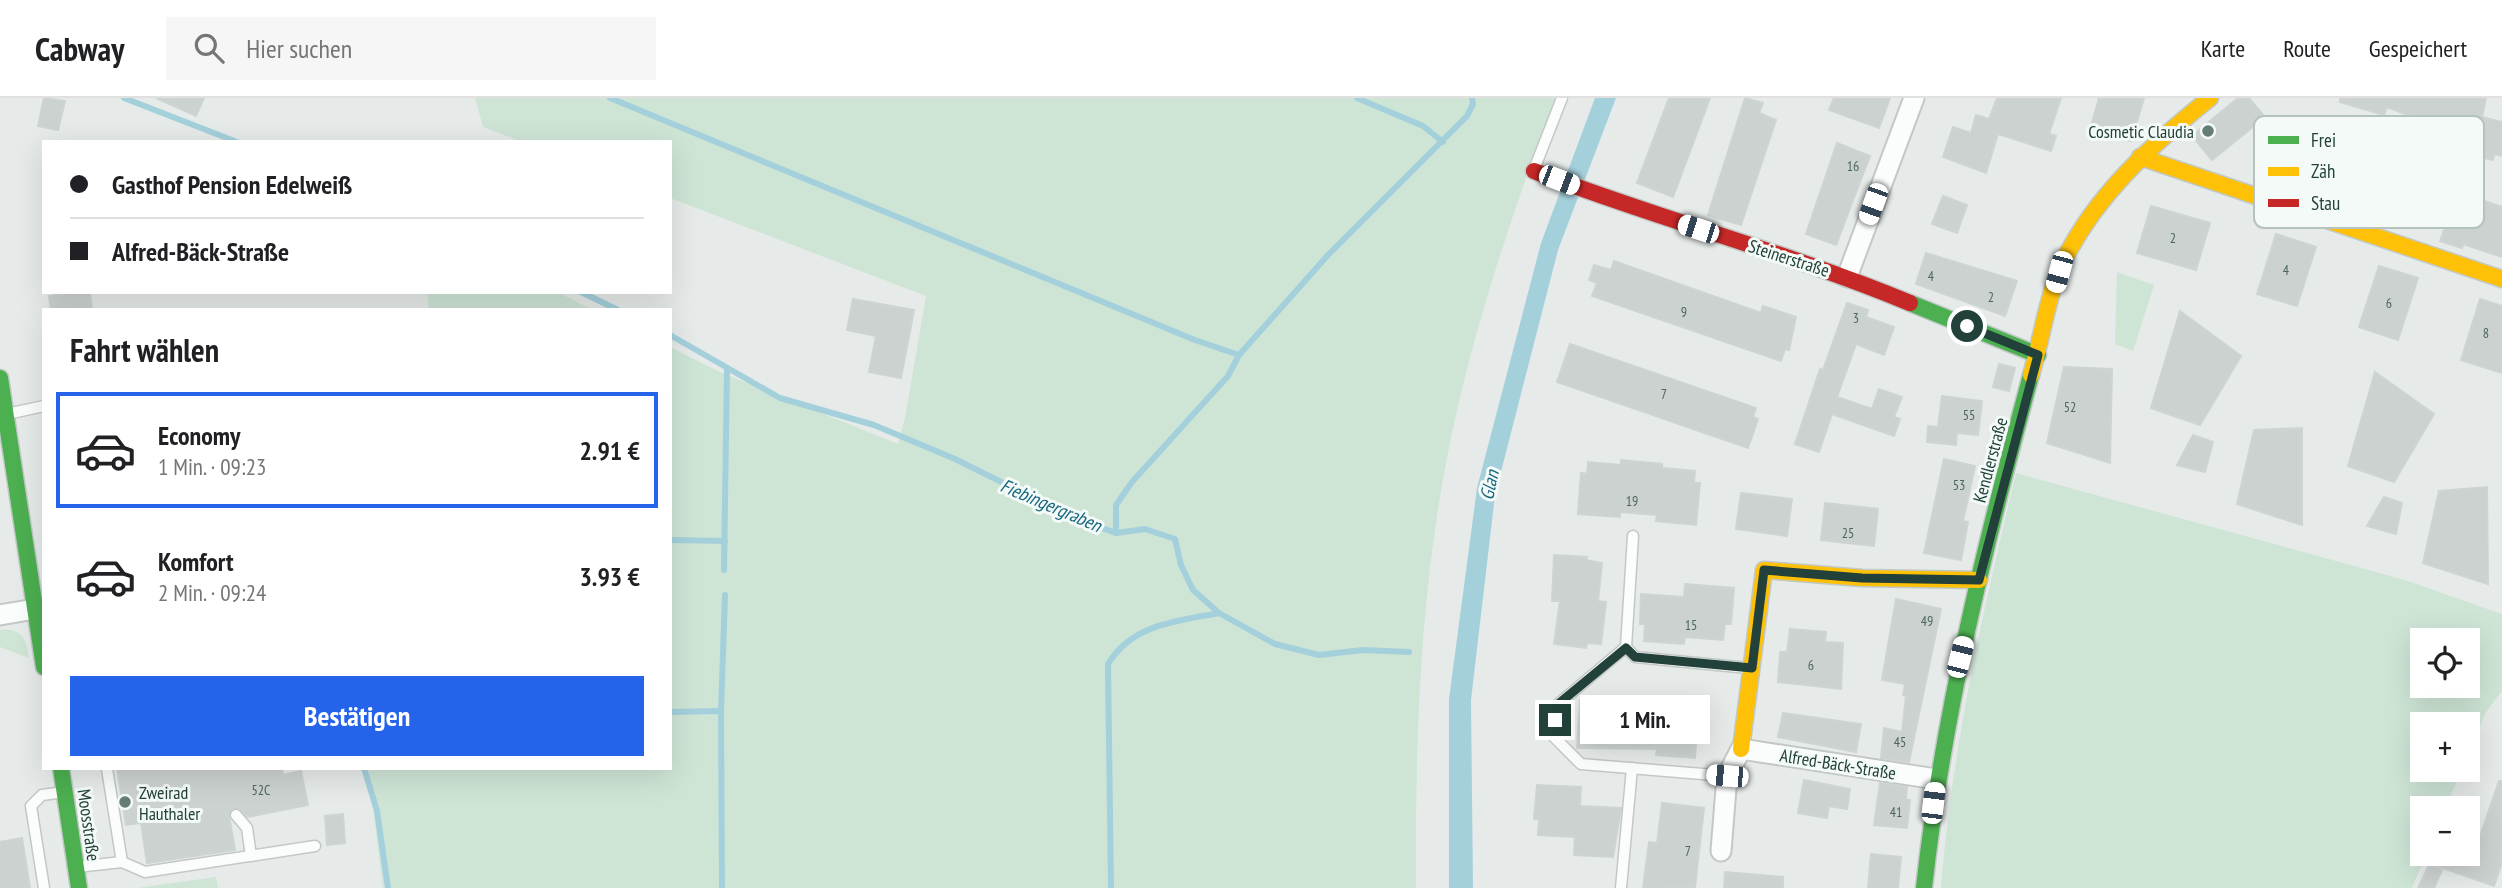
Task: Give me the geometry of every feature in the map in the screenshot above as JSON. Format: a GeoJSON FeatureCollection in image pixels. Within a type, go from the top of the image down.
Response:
{"type":"FeatureCollection","features":[{"type":"Feature","properties":{"kind":"street","name":"Steinerstraße"},"geometry":{"type":"LineString","coordinates":[[1847,277],[1914,98]]}},
{"type":"Feature","properties":{"kind":"street","name":"Kendlerstraße"},"geometry":{"type":"LineString","coordinates":[[1924,888],[1936,779],[1954,682],[2059,272],[2103,197],[2140,157],[2210,98]]}},
{"type":"Feature","properties":{"kind":"street"},"geometry":{"type":"LineString","coordinates":[[2140,157],[2254,195]]}},
{"type":"Feature","properties":{"kind":"street","name":"Steinerstraße"},"geometry":{"type":"LineString","coordinates":[[1537,172],[1847,277],[2038,355]]}},
{"type":"Feature","properties":{"kind":"street"},"geometry":{"type":"LineString","coordinates":[[2351,228],[2502,279]]}},
{"type":"Feature","properties":{"kind":"street"},"geometry":{"type":"LineString","coordinates":[[0,378],[42,654]]}},
{"type":"Feature","properties":{"kind":"street"},"geometry":{"type":"LineString","coordinates":[[1721,851],[1727,776],[1741,749],[1764,570],[1862,578],[1979,580]]}},
{"type":"Feature","properties":{"kind":"street"},"geometry":{"type":"LineString","coordinates":[[0,615],[35,609]]}},
{"type":"Feature","properties":{"kind":"street","name":"Alfred-Bäck-Straße"},"geometry":{"type":"LineString","coordinates":[[1741,749],[1936,779]]}},
{"type":"Feature","properties":{"kind":"street","name":"Moosstraße"},"geometry":{"type":"LineString","coordinates":[[61,770],[79,888]]}},
{"type":"Feature","properties":{"kind":"lane"},"geometry":{"type":"LineString","coordinates":[[1537,172],[1562,98]]}},
{"type":"Feature","properties":{"kind":"lane"},"geometry":{"type":"LineString","coordinates":[[7,414],[42,406]]}},
{"type":"Feature","properties":{"kind":"lane"},"geometry":{"type":"LineString","coordinates":[[1633,536],[1626,648],[1557,705],[1553,736],[1581,764],[1727,776]]}},
{"type":"Feature","properties":{"kind":"lane"},"geometry":{"type":"LineString","coordinates":[[1626,648],[1635,657],[1752,668]]}},
{"type":"Feature","properties":{"kind":"lane"},"geometry":{"type":"LineString","coordinates":[[1621,888],[1632,768]]}},
{"type":"Feature","properties":{"kind":"lane"},"geometry":{"type":"LineString","coordinates":[[107,770],[122,862]]}},
{"type":"Feature","properties":{"kind":"lane"},"geometry":{"type":"LineString","coordinates":[[44,888],[31,806],[42,795],[64,792]]}},
{"type":"Feature","properties":{"kind":"lane"},"geometry":{"type":"LineString","coordinates":[[236,815],[247,828],[251,856]]}},
{"type":"Feature","properties":{"kind":"lane"},"geometry":{"type":"LineString","coordinates":[[76,867],[122,862],[145,872],[315,846]]}},
{"type":"Feature","properties":{"kind":"green space"},"geometry":{"type":"Polygon","coordinates":[[[475,98],[1555,98],[1510,224],[1484,309],[1461,395],[1441,493],[1426,605],[1418,718],[1416,888],[383,888],[368,770],[672,770],[672,348],[720,372],[898,444],[926,296],[672,199],[672,140],[517,140],[483,127],[475,98]]]}},
{"type":"Feature","properties":{"kind":"green space"},"geometry":{"type":"Polygon","coordinates":[[[2117,272],[2154,285],[2133,351],[2115,344],[2117,272]]]}},
{"type":"Feature","properties":{"kind":"green space"},"geometry":{"type":"Polygon","coordinates":[[[427,294],[561,294],[589,308],[429,308],[427,294]]]}},
{"type":"Feature","properties":{"kind":"green space"},"geometry":{"type":"Polygon","coordinates":[[[2016,473],[2405,580],[2502,614],[2502,691],[2486,712],[2480,727],[2480,712],[2410,712],[2410,782],[2457,782],[2450,796],[2410,796],[2410,866],[2421,866],[2412,888],[1941,888],[1961,731],[2016,473]]]}},
{"type":"Feature","properties":{"kind":"green space"},"geometry":{"type":"Polygon","coordinates":[[[0,630],[13,631],[22,636],[29,658],[0,647],[0,630]]]}},
{"type":"Feature","properties":{"kind":"green space"},"geometry":{"type":"Polygon","coordinates":[[[216,877],[218,888],[137,888],[216,877]]]}},
{"type":"Feature","properties":{"kind":"water","name":"Glan"},"geometry":{"type":"Polygon","coordinates":[[[1595,98],[1616,98],[1558,250],[1495,495],[1471,700],[1473,888],[1449,888],[1449,699],[1477,488],[1541,243],[1595,98]]]}},
{"type":"Feature","properties":{"kind":"building"},"geometry":{"type":"Polygon","coordinates":[[[44,98],[65,101],[58,130],[38,126],[44,98]]]}},
{"type":"Feature","properties":{"kind":"building"},"geometry":{"type":"Polygon","coordinates":[[[156,98],[204,98],[196,116],[156,98]]]}},
{"type":"Feature","properties":{"kind":"building"},"geometry":{"type":"Polygon","coordinates":[[[1669,98],[1710,98],[1673,197],[1637,183],[1669,98]]]}},
{"type":"Feature","properties":{"kind":"building"},"geometry":{"type":"Polygon","coordinates":[[[1745,98],[1763,103],[1759,113],[1776,120],[1741,225],[1708,215],[1745,98]]]}},
{"type":"Feature","properties":{"kind":"building"},"geometry":{"type":"Polygon","coordinates":[[[1834,98],[1890,98],[1879,128],[1829,110],[1834,98]]]}},
{"type":"Feature","properties":{"kind":"building"},"geometry":{"type":"Polygon","coordinates":[[[1997,98],[2061,98],[2049,134],[2056,136],[2051,151],[1998,134],[1986,173],[1943,157],[1953,127],[1971,133],[1976,115],[1989,119],[1997,98]]]}},
{"type":"Feature","properties":{"kind":"building"},"geometry":{"type":"Polygon","coordinates":[[[2099,98],[2144,98],[2131,141],[2090,129],[2099,98]]]}},
{"type":"Feature","properties":{"kind":"building"},"geometry":{"type":"Polygon","coordinates":[[[2238,98],[2249,98],[2264,116],[2254,116],[2254,126],[2212,160],[2192,136],[2238,98]]]}},
{"type":"Feature","properties":{"kind":"building"},"geometry":{"type":"Polygon","coordinates":[[[2340,98],[2486,98],[2482,116],[2411,116],[2387,107],[2384,115],[2340,102],[2340,98]]]}},
{"type":"Feature","properties":{"kind":"building"},"geometry":{"type":"Polygon","coordinates":[[[2484,118],[2502,122],[2502,156],[2494,154],[2493,160],[2484,158],[2484,118]]]}},
{"type":"Feature","properties":{"kind":"building"},"geometry":{"type":"Polygon","coordinates":[[[1837,143],[1870,156],[1836,245],[1806,234],[1837,143]]]}},
{"type":"Feature","properties":{"kind":"building"},"geometry":{"type":"Polygon","coordinates":[[[1943,196],[1967,205],[1957,233],[1932,224],[1943,196]]]}},
{"type":"Feature","properties":{"kind":"building"},"geometry":{"type":"Polygon","coordinates":[[[2484,201],[2502,207],[2502,257],[2463,244],[2462,248],[2440,241],[2445,228],[2484,228],[2484,201]]]}},
{"type":"Feature","properties":{"kind":"building"},"geometry":{"type":"Polygon","coordinates":[[[2151,206],[2210,223],[2196,270],[2137,253],[2151,206]]]}},
{"type":"Feature","properties":{"kind":"building"},"geometry":{"type":"Polygon","coordinates":[[[2276,234],[2316,247],[2297,306],[2257,294],[2276,234]]]}},
{"type":"Feature","properties":{"kind":"building"},"geometry":{"type":"Polygon","coordinates":[[[1926,253],[2017,281],[2005,316],[1916,284],[1926,253]]]}},
{"type":"Feature","properties":{"kind":"building"},"geometry":{"type":"Polygon","coordinates":[[[1614,261],[1761,313],[1763,306],[1796,317],[1789,350],[1785,349],[1781,361],[1592,296],[1597,283],[1589,280],[1594,265],[1611,270],[1614,261]]]}},
{"type":"Feature","properties":{"kind":"building"},"geometry":{"type":"Polygon","coordinates":[[[2379,266],[2418,278],[2398,340],[2359,327],[2379,266]]]}},
{"type":"Feature","properties":{"kind":"building"},"geometry":{"type":"Polygon","coordinates":[[[90,294],[92,308],[51,308],[49,296],[90,294]]]}},
{"type":"Feature","properties":{"kind":"building"},"geometry":{"type":"Polygon","coordinates":[[[853,299],[914,310],[901,378],[869,372],[876,336],[847,330],[853,299]]]}},
{"type":"Feature","properties":{"kind":"building"},"geometry":{"type":"Polygon","coordinates":[[[2480,299],[2502,306],[2502,373],[2461,360],[2480,299]]]}},
{"type":"Feature","properties":{"kind":"building"},"geometry":{"type":"Polygon","coordinates":[[[1847,303],[1868,310],[1866,317],[1894,327],[1884,355],[1856,344],[1837,397],[1872,409],[1879,389],[1902,397],[1894,417],[1900,419],[1894,436],[1832,414],[1819,452],[1795,444],[1820,369],[1823,370],[1847,303]]]}},
{"type":"Feature","properties":{"kind":"building"},"geometry":{"type":"Polygon","coordinates":[[[2180,311],[2241,356],[2200,425],[2151,408],[2180,311]]]}},
{"type":"Feature","properties":{"kind":"building"},"geometry":{"type":"Polygon","coordinates":[[[1570,344],[1756,408],[1753,417],[1758,419],[1748,448],[1557,382],[1570,344]]]}},
{"type":"Feature","properties":{"kind":"building"},"geometry":{"type":"Polygon","coordinates":[[[1999,364],[2015,368],[2009,391],[1993,387],[1999,364]]]}},
{"type":"Feature","properties":{"kind":"building"},"geometry":{"type":"Polygon","coordinates":[[[2064,367],[2112,369],[2110,463],[2047,443],[2064,367]]]}},
{"type":"Feature","properties":{"kind":"building"},"geometry":{"type":"Polygon","coordinates":[[[2375,372],[2434,414],[2394,482],[2348,466],[2375,372]]]}},
{"type":"Feature","properties":{"kind":"building"},"geometry":{"type":"Polygon","coordinates":[[[1942,396],[1982,401],[1978,435],[1957,433],[1956,445],[1927,442],[1928,426],[1938,427],[1942,396]]]}},
{"type":"Feature","properties":{"kind":"building"},"geometry":{"type":"Polygon","coordinates":[[[2302,428],[2302,525],[2237,504],[2254,430],[2302,428]]]}},
{"type":"Feature","properties":{"kind":"building"},"geometry":{"type":"Polygon","coordinates":[[[2193,435],[2213,442],[2205,472],[2177,465],[2193,435]]]}},
{"type":"Feature","properties":{"kind":"building"},"geometry":{"type":"Polygon","coordinates":[[[1944,459],[1975,466],[1963,521],[1968,522],[1961,560],[1924,553],[1944,459]]]}},
{"type":"Feature","properties":{"kind":"building"},"geometry":{"type":"Polygon","coordinates":[[[1621,460],[1695,471],[1694,483],[1700,483],[1696,525],[1656,521],[1657,515],[1620,512],[1620,517],[1578,514],[1581,473],[1587,474],[1588,462],[1621,465],[1621,460]]]}},
{"type":"Feature","properties":{"kind":"building"},"geometry":{"type":"Polygon","coordinates":[[[2487,487],[2488,584],[2423,563],[2439,491],[2487,487]]]}},
{"type":"Feature","properties":{"kind":"building"},"geometry":{"type":"Polygon","coordinates":[[[1741,493],[1792,499],[1787,536],[1736,529],[1741,493]]]}},
{"type":"Feature","properties":{"kind":"building"},"geometry":{"type":"Polygon","coordinates":[[[2384,497],[2402,503],[2396,534],[2367,526],[2384,497]]]}},
{"type":"Feature","properties":{"kind":"building"},"geometry":{"type":"Polygon","coordinates":[[[1825,503],[1878,509],[1874,546],[1821,540],[1825,503]]]}},
{"type":"Feature","properties":{"kind":"building"},"geometry":{"type":"Polygon","coordinates":[[[1554,555],[1587,557],[1586,560],[1602,563],[1598,601],[1606,602],[1601,644],[1587,643],[1586,648],[1554,644],[1560,601],[1552,601],[1554,555]]]}},
{"type":"Feature","properties":{"kind":"building"},"geometry":{"type":"Polygon","coordinates":[[[1685,584],[1734,588],[1731,624],[1725,624],[1723,640],[1685,637],[1684,644],[1644,641],[1645,624],[1640,624],[1641,594],[1684,597],[1685,584]]]}},
{"type":"Feature","properties":{"kind":"building"},"geometry":{"type":"Polygon","coordinates":[[[1896,599],[1941,609],[1909,762],[1881,758],[1884,728],[1902,732],[1906,696],[1903,695],[1905,684],[1882,680],[1896,599]]]}},
{"type":"Feature","properties":{"kind":"building"},"geometry":{"type":"Polygon","coordinates":[[[1790,629],[1826,632],[1825,642],[1843,643],[1841,689],[1778,682],[1780,652],[1787,652],[1790,629]]]}},
{"type":"Feature","properties":{"kind":"building"},"geometry":{"type":"Polygon","coordinates":[[[1615,698],[1694,706],[1693,718],[1698,718],[1695,758],[1656,755],[1657,749],[1577,748],[1580,700],[1615,702],[1615,698]]]}},
{"type":"Feature","properties":{"kind":"building"},"geometry":{"type":"Polygon","coordinates":[[[1783,713],[1861,724],[1856,752],[1778,737],[1783,713]]]}},
{"type":"Feature","properties":{"kind":"building"},"geometry":{"type":"Polygon","coordinates":[[[117,770],[282,770],[283,775],[301,771],[308,805],[248,817],[239,808],[234,808],[229,816],[235,850],[147,863],[141,823],[126,825],[117,770]]]}},
{"type":"Feature","properties":{"kind":"building"},"geometry":{"type":"Polygon","coordinates":[[[1804,780],[1850,789],[1847,809],[1829,806],[1827,818],[1798,813],[1804,780]]]}},
{"type":"Feature","properties":{"kind":"building"},"geometry":{"type":"Polygon","coordinates":[[[2499,781],[2502,781],[2502,863],[2494,886],[2437,866],[2480,866],[2480,837],[2499,781]]]}},
{"type":"Feature","properties":{"kind":"building"},"geometry":{"type":"Polygon","coordinates":[[[1880,783],[1907,787],[1906,800],[1910,800],[1907,828],[1874,825],[1880,783]]]}},
{"type":"Feature","properties":{"kind":"building"},"geometry":{"type":"Polygon","coordinates":[[[1537,785],[1581,787],[1580,806],[1621,808],[1613,857],[1574,855],[1575,837],[1538,835],[1539,819],[1534,819],[1537,785]]]}},
{"type":"Feature","properties":{"kind":"building"},"geometry":{"type":"Polygon","coordinates":[[[1662,803],[1704,808],[1695,887],[1643,888],[1649,842],[1657,843],[1662,803]]]}},
{"type":"Feature","properties":{"kind":"building"},"geometry":{"type":"Polygon","coordinates":[[[343,814],[345,843],[327,845],[325,816],[343,814]]]}},
{"type":"Feature","properties":{"kind":"building"},"geometry":{"type":"Polygon","coordinates":[[[22,838],[30,888],[0,888],[0,842],[22,838]]]}},
{"type":"Feature","properties":{"kind":"building"},"geometry":{"type":"Polygon","coordinates":[[[1871,854],[1901,857],[1898,888],[1868,888],[1871,854]]]}},
{"type":"Feature","properties":{"kind":"building"},"geometry":{"type":"Polygon","coordinates":[[[2429,866],[2442,870],[2434,888],[2418,888],[2429,866]]]}},
{"type":"Feature","properties":{"kind":"building"},"geometry":{"type":"Polygon","coordinates":[[[1725,872],[1783,877],[1783,888],[1724,888],[1725,872]]]}},
{"type":"Feature","properties":{"kind":"waterway","name":"Fiebingergraben"},"geometry":{"type":"LineString","coordinates":[[124,98],[232,140]]}},
{"type":"Feature","properties":{"kind":"waterway"},"geometry":{"type":"LineString","coordinates":[[610,98],[1195,340],[1239,355]]}},
{"type":"Feature","properties":{"kind":"waterway"},"geometry":{"type":"LineString","coordinates":[[1357,98],[1423,126],[1443,142]]}},
{"type":"Feature","properties":{"kind":"waterway"},"geometry":{"type":"LineString","coordinates":[[1116,533],[1116,505],[1132,482],[1228,376],[1239,355],[1328,255],[1467,116],[1473,104],[1472,98]]}},
{"type":"Feature","properties":{"kind":"waterway","name":"Fiebingergraben"},"geometry":{"type":"LineString","coordinates":[[585,294],[614,308]]}},
{"type":"Feature","properties":{"kind":"waterway","name":"Fiebingergraben"},"geometry":{"type":"LineString","coordinates":[[672,336],[780,398],[874,425],[955,459],[1074,518],[1116,533],[1145,529],[1175,539],[1181,565],[1193,590],[1219,613],[1275,644],[1319,655],[1363,650],[1409,652]]}},
{"type":"Feature","properties":{"kind":"waterway"},"geometry":{"type":"LineString","coordinates":[[724,570],[727,368]]}},
{"type":"Feature","properties":{"kind":"waterway"},"geometry":{"type":"LineString","coordinates":[[672,540],[725,541]]}},
{"type":"Feature","properties":{"kind":"waterway"},"geometry":{"type":"LineString","coordinates":[[722,888],[721,711],[725,595]]}},
{"type":"Feature","properties":{"kind":"waterway"},"geometry":{"type":"LineString","coordinates":[[1111,888],[1108,664],[1130,640],[1143,632],[1172,622],[1219,613]]}},
{"type":"Feature","properties":{"kind":"waterway"},"geometry":{"type":"LineString","coordinates":[[672,712],[721,711]]}},
{"type":"Feature","properties":{"kind":"waterway"},"geometry":{"type":"LineString","coordinates":[[365,770],[377,811],[388,888]]}},
{"type":"Feature","properties":{"kind":"traffic: fast"},"geometry":{"type":"LineString","coordinates":[[1910,303],[2038,355]]}},
{"type":"Feature","properties":{"kind":"traffic: fast"},"geometry":{"type":"LineString","coordinates":[[1924,888],[1942,758],[1967,630],[2031,375]]}},
{"type":"Feature","properties":{"kind":"traffic: fast"},"geometry":{"type":"LineString","coordinates":[[0,378],[42,654]]}},
{"type":"Feature","properties":{"kind":"traffic: fast"},"geometry":{"type":"LineString","coordinates":[[61,770],[79,888]]}},
{"type":"Feature","properties":{"kind":"traffic: slow"},"geometry":{"type":"LineString","coordinates":[[2031,375],[2054,283],[2087,221],[2144,155],[2210,98]]}},
{"type":"Feature","properties":{"kind":"traffic: slow"},"geometry":{"type":"LineString","coordinates":[[2140,157],[2254,195]]}},
{"type":"Feature","properties":{"kind":"traffic: slow"},"geometry":{"type":"LineString","coordinates":[[2351,228],[2502,279]]}},
{"type":"Feature","properties":{"kind":"traffic: slow"},"geometry":{"type":"LineString","coordinates":[[1741,749],[1764,570],[1862,578],[1979,580]]}},
{"type":"Feature","properties":{"kind":"traffic: jam"},"geometry":{"type":"LineString","coordinates":[[1534,171],[1817,268],[1910,303]]}},
{"type":"Feature","properties":{"kind":"place","name":"Cosmetic Claudia"},"geometry":{"type":"Point","coordinates":[2208,131]}},
{"type":"Feature","properties":{"kind":"place","name":"Zweirad Hauthaler"},"geometry":{"type":"Point","coordinates":[125,802]}},
{"type":"Feature","properties":{"kind":"route"},"geometry":{"type":"LineString","coordinates":[[1555,720],[1557,705],[1626,648],[1635,657],[1752,668],[1764,570],[1862,578],[1979,580],[2038,355],[1967,326]]}}]}
